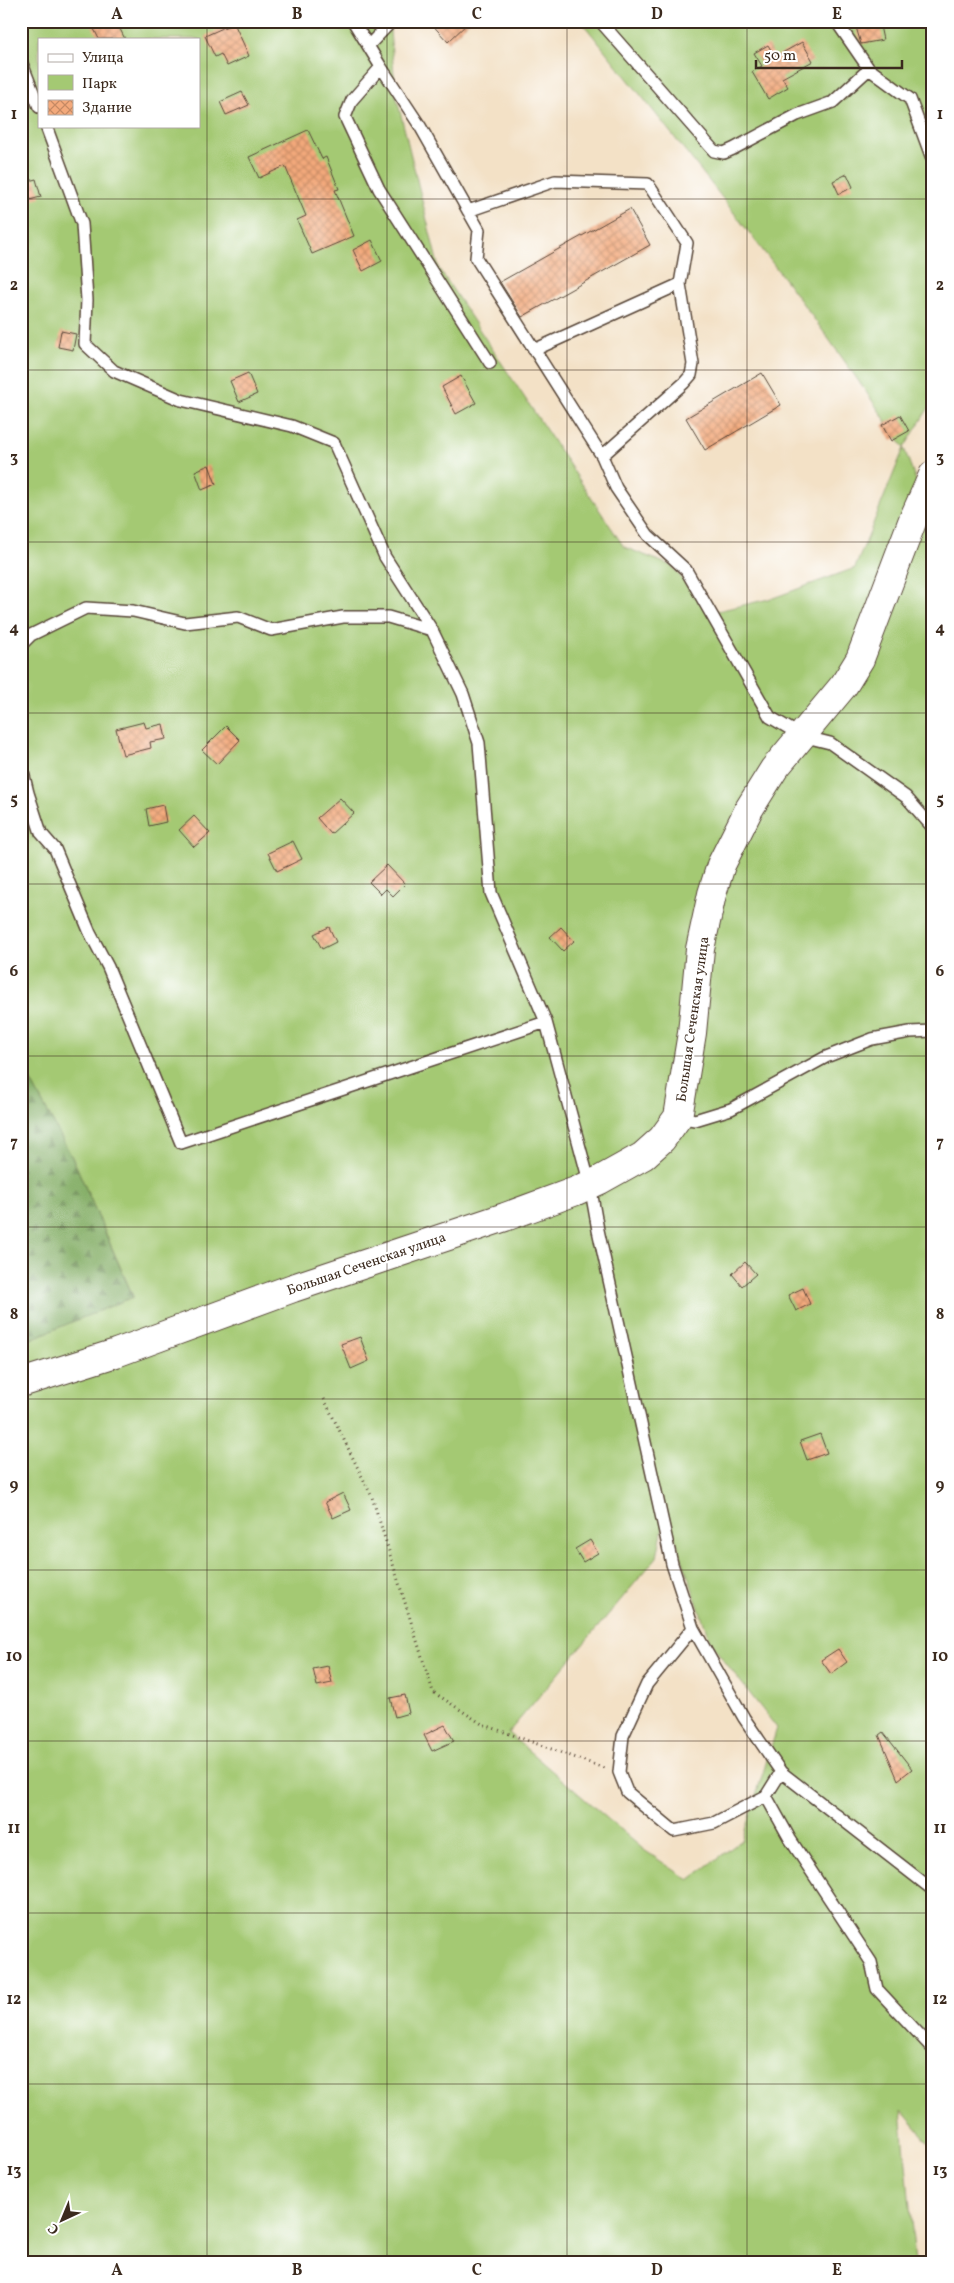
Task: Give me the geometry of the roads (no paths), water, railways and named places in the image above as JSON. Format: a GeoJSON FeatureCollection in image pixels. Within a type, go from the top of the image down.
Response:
{"type":"FeatureCollection","features":[{"type":"Feature","properties":{"kind":"street","name":"Большая Сеченская улица"},"geometry":{"type":"LineString","coordinates":[[21,1383],[116,1353],[293,1288],[506,1217],[590,1185],[643,1156],[662,1139],[678,1117],[692,1033],[700,949],[712,894],[721,865],[749,809],[774,769],[844,685],[860,659],[933,475]]}},
{"type":"Feature","properties":{"kind":"lane"},"geometry":{"type":"LineString","coordinates":[[354,21],[381,67],[420,126],[479,230],[476,258],[602,456],[616,488],[648,535],[686,570],[770,717],[802,736],[830,743],[906,798],[933,828]]}},
{"type":"Feature","properties":{"kind":"lane"},"geometry":{"type":"LineString","coordinates":[[368,45],[392,21]]}},
{"type":"Feature","properties":{"kind":"lane"},"geometry":{"type":"LineString","coordinates":[[600,21],[714,151],[724,152],[733,149],[797,114],[833,102],[869,69]]}},
{"type":"Feature","properties":{"kind":"lane"},"geometry":{"type":"LineString","coordinates":[[836,21],[869,69],[910,99],[933,161]]}},
{"type":"Feature","properties":{"kind":"lane"},"geometry":{"type":"LineString","coordinates":[[21,62],[38,105]]}},
{"type":"Feature","properties":{"kind":"lane"},"geometry":{"type":"LineString","coordinates":[[381,67],[352,100],[345,117],[379,189],[490,363]]}},
{"type":"Feature","properties":{"kind":"lane"},"geometry":{"type":"LineString","coordinates":[[47,128],[82,224],[87,300],[85,344],[114,371],[181,400],[292,426],[334,443],[386,557],[432,630],[463,694],[479,743],[491,893],[546,1022],[590,1185],[598,1230],[672,1564],[693,1628],[744,1718],[781,1772],[933,1890]]}},
{"type":"Feature","properties":{"kind":"lane"},"geometry":{"type":"LineString","coordinates":[[468,211],[555,181],[648,184],[687,243],[680,284],[693,364],[691,375],[602,456]]}},
{"type":"Feature","properties":{"kind":"lane"},"geometry":{"type":"LineString","coordinates":[[534,350],[680,284]]}},
{"type":"Feature","properties":{"kind":"lane"},"geometry":{"type":"LineString","coordinates":[[21,645],[31,636],[86,608],[133,611],[185,623],[238,618],[271,630],[343,617],[388,617],[432,630]]}},
{"type":"Feature","properties":{"kind":"lane"},"geometry":{"type":"LineString","coordinates":[[21,764],[28,794],[41,833],[55,848],[90,934],[108,968],[181,1143],[546,1022]]}},
{"type":"Feature","properties":{"kind":"lane"},"geometry":{"type":"LineString","coordinates":[[678,1117],[695,1120],[731,1109],[826,1057],[872,1039],[910,1032],[933,1031]]}},
{"type":"Feature","properties":{"kind":"lane"},"geometry":{"type":"LineString","coordinates":[[693,1628],[647,1684],[623,1736],[619,1772],[627,1792],[674,1832],[714,1823],[766,1796],[781,1772]]}},
{"type":"Feature","properties":{"kind":"lane"},"geometry":{"type":"LineString","coordinates":[[766,1796],[790,1839],[871,1962],[877,1989],[933,2049]]}}]}
